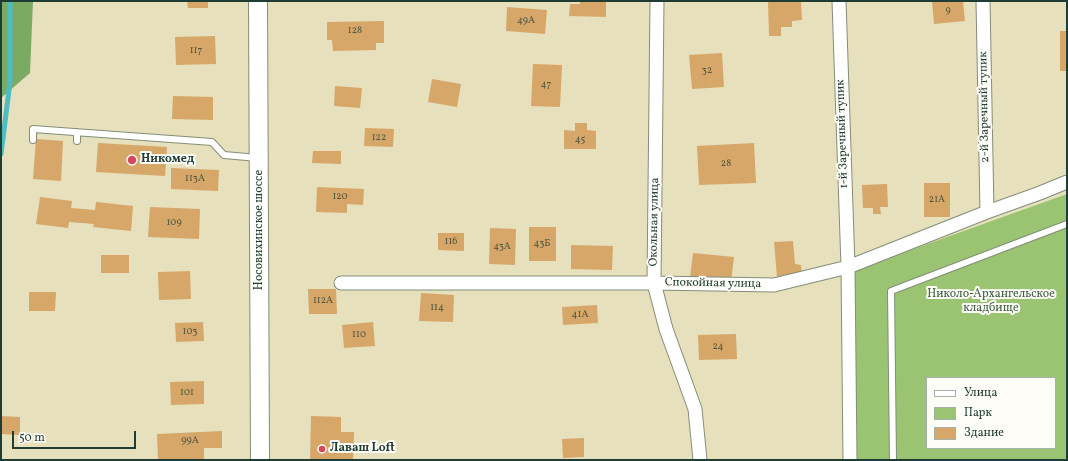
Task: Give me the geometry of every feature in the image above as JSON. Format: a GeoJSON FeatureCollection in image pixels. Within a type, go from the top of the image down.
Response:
{"type":"FeatureCollection","features":[{"type":"Feature","properties":{"kind":"main road","name":"Носовихинское шоссе"},"geometry":{"type":"LineString","coordinates":[[258,1],[260,158],[260,460]]}},
{"type":"Feature","properties":{"kind":"street","name":"Окольная улица"},"geometry":{"type":"LineString","coordinates":[[657,1],[654,283],[666,329],[695,409],[700,460]]}},
{"type":"Feature","properties":{"kind":"street","name":"1-й Заречный тупик"},"geometry":{"type":"LineString","coordinates":[[838,1],[848,267],[850,460]]}},
{"type":"Feature","properties":{"kind":"street","name":"2-й Заречный тупик"},"geometry":{"type":"LineString","coordinates":[[983,1],[987,212]]}},
{"type":"Feature","properties":{"kind":"street","name":"Спокойная улица"},"geometry":{"type":"LineString","coordinates":[[342,283],[654,283],[774,285],[848,267],[1067,182]]}},
{"type":"Feature","properties":{"kind":"lane"},"geometry":{"type":"LineString","coordinates":[[32,140],[33,129],[212,142],[224,156],[260,158]]}},
{"type":"Feature","properties":{"kind":"lane"},"geometry":{"type":"LineString","coordinates":[[77,132],[77,141]]}},
{"type":"Feature","properties":{"kind":"lane"},"geometry":{"type":"LineString","coordinates":[[893,460],[891,291],[1067,224]]}},
{"type":"Feature","properties":{"kind":"green space"},"geometry":{"type":"Polygon","coordinates":[[[1,1],[33,1],[30,73],[1,98],[1,1]]]}},
{"type":"Feature","properties":{"kind":"green space","name":"Николо-Архангельское кладбище"},"geometry":{"type":"Polygon","coordinates":[[[1067,194],[1067,460],[856,460],[852,271],[1067,194]]]}},
{"type":"Feature","properties":{"kind":"building"},"geometry":{"type":"Polygon","coordinates":[[[187,1],[208,1],[208,8],[188,8],[187,1]]]}},
{"type":"Feature","properties":{"kind":"building"},"geometry":{"type":"Polygon","coordinates":[[[580,1],[606,1],[606,17],[569,16],[570,4],[580,4],[580,1]]]}},
{"type":"Feature","properties":{"kind":"building"},"geometry":{"type":"Polygon","coordinates":[[[768,1],[801,1],[802,20],[792,21],[792,27],[781,27],[781,36],[769,36],[768,1]]]}},
{"type":"Feature","properties":{"kind":"building"},"geometry":{"type":"Polygon","coordinates":[[[932,1],[963,1],[965,21],[934,24],[932,1]]]}},
{"type":"Feature","properties":{"kind":"building"},"geometry":{"type":"Polygon","coordinates":[[[507,7],[547,10],[545,34],[506,31],[507,7]]]}},
{"type":"Feature","properties":{"kind":"building"},"geometry":{"type":"Polygon","coordinates":[[[384,21],[384,43],[376,43],[376,50],[333,51],[332,40],[327,40],[327,22],[384,21]]]}},
{"type":"Feature","properties":{"kind":"building"},"geometry":{"type":"Polygon","coordinates":[[[1060,31],[1067,31],[1067,71],[1060,71],[1060,31]]]}},
{"type":"Feature","properties":{"kind":"building"},"geometry":{"type":"Polygon","coordinates":[[[215,36],[216,64],[176,65],[175,37],[215,36]]]}},
{"type":"Feature","properties":{"kind":"building"},"geometry":{"type":"Polygon","coordinates":[[[722,53],[724,87],[692,89],[689,55],[722,53]]]}},
{"type":"Feature","properties":{"kind":"building"},"geometry":{"type":"Polygon","coordinates":[[[533,64],[562,65],[560,107],[531,106],[533,64]]]}},
{"type":"Feature","properties":{"kind":"building"},"geometry":{"type":"Polygon","coordinates":[[[432,79],[461,84],[457,107],[428,102],[432,79]]]}},
{"type":"Feature","properties":{"kind":"building"},"geometry":{"type":"Polygon","coordinates":[[[335,86],[362,88],[360,108],[334,106],[335,86]]]}},
{"type":"Feature","properties":{"kind":"building"},"geometry":{"type":"Polygon","coordinates":[[[173,96],[213,97],[213,120],[172,119],[173,96]]]}},
{"type":"Feature","properties":{"kind":"building"},"geometry":{"type":"Polygon","coordinates":[[[575,123],[587,123],[587,130],[596,131],[596,149],[564,149],[564,130],[575,131],[575,123]]]}},
{"type":"Feature","properties":{"kind":"building"},"geometry":{"type":"Polygon","coordinates":[[[365,128],[394,129],[393,147],[364,146],[365,128]]]}},
{"type":"Feature","properties":{"kind":"building"},"geometry":{"type":"Polygon","coordinates":[[[36,139],[63,141],[61,181],[33,179],[36,139]]]}},
{"type":"Feature","properties":{"kind":"building","name":"Никомед"},"geometry":{"type":"Polygon","coordinates":[[[98,143],[167,147],[165,176],[96,172],[98,143]]]}},
{"type":"Feature","properties":{"kind":"building"},"geometry":{"type":"Polygon","coordinates":[[[754,143],[756,183],[699,185],[697,146],[754,143]]]}},
{"type":"Feature","properties":{"kind":"building"},"geometry":{"type":"Polygon","coordinates":[[[313,151],[341,151],[341,164],[312,163],[313,151]]]}},
{"type":"Feature","properties":{"kind":"building"},"geometry":{"type":"Polygon","coordinates":[[[171,168],[219,170],[218,191],[171,189],[171,168]]]}},
{"type":"Feature","properties":{"kind":"building"},"geometry":{"type":"Polygon","coordinates":[[[924,183],[950,183],[950,217],[924,217],[924,183]]]}},
{"type":"Feature","properties":{"kind":"building"},"geometry":{"type":"Polygon","coordinates":[[[887,184],[888,207],[880,207],[881,214],[873,214],[873,208],[863,208],[862,185],[887,184]]]}},
{"type":"Feature","properties":{"kind":"building"},"geometry":{"type":"Polygon","coordinates":[[[317,187],[364,189],[363,205],[347,204],[347,213],[316,212],[317,187]]]}},
{"type":"Feature","properties":{"kind":"building"},"geometry":{"type":"Polygon","coordinates":[[[40,197],[72,201],[71,208],[95,210],[96,202],[133,206],[131,231],[93,227],[94,224],[69,222],[68,228],[36,224],[40,197]]]}},
{"type":"Feature","properties":{"kind":"building"},"geometry":{"type":"Polygon","coordinates":[[[150,207],[200,209],[199,239],[148,237],[150,207]]]}},
{"type":"Feature","properties":{"kind":"building"},"geometry":{"type":"Polygon","coordinates":[[[529,227],[556,227],[556,261],[529,261],[529,227]]]}},
{"type":"Feature","properties":{"kind":"building"},"geometry":{"type":"Polygon","coordinates":[[[490,228],[516,229],[515,265],[489,264],[490,228]]]}},
{"type":"Feature","properties":{"kind":"building"},"geometry":{"type":"Polygon","coordinates":[[[438,233],[464,233],[464,251],[438,250],[438,233]]]}},
{"type":"Feature","properties":{"kind":"building"},"geometry":{"type":"Polygon","coordinates":[[[793,241],[795,264],[801,265],[802,275],[777,277],[774,242],[793,241]]]}},
{"type":"Feature","properties":{"kind":"building"},"geometry":{"type":"Polygon","coordinates":[[[571,245],[613,246],[612,270],[571,269],[571,245]]]}},
{"type":"Feature","properties":{"kind":"building"},"geometry":{"type":"Polygon","coordinates":[[[693,253],[734,257],[731,282],[690,278],[693,253]]]}},
{"type":"Feature","properties":{"kind":"building"},"geometry":{"type":"Polygon","coordinates":[[[101,255],[129,255],[129,273],[101,273],[101,255]]]}},
{"type":"Feature","properties":{"kind":"building"},"geometry":{"type":"Polygon","coordinates":[[[190,271],[191,299],[159,300],[158,272],[190,271]]]}},
{"type":"Feature","properties":{"kind":"building"},"geometry":{"type":"Polygon","coordinates":[[[308,289],[336,289],[337,314],[309,314],[308,289]]]}},
{"type":"Feature","properties":{"kind":"building"},"geometry":{"type":"Polygon","coordinates":[[[29,292],[56,292],[55,311],[29,311],[29,292]]]}},
{"type":"Feature","properties":{"kind":"building"},"geometry":{"type":"Polygon","coordinates":[[[421,293],[454,295],[453,322],[419,321],[421,293]]]}},
{"type":"Feature","properties":{"kind":"building"},"geometry":{"type":"Polygon","coordinates":[[[597,305],[598,323],[563,325],[562,307],[597,305]]]}},
{"type":"Feature","properties":{"kind":"building"},"geometry":{"type":"Polygon","coordinates":[[[203,322],[204,341],[176,342],[175,323],[203,322]]]}},
{"type":"Feature","properties":{"kind":"building"},"geometry":{"type":"Polygon","coordinates":[[[373,322],[375,346],[344,348],[342,325],[373,322]]]}},
{"type":"Feature","properties":{"kind":"building"},"geometry":{"type":"Polygon","coordinates":[[[736,334],[737,359],[699,360],[698,335],[736,334]]]}},
{"type":"Feature","properties":{"kind":"building"},"geometry":{"type":"Polygon","coordinates":[[[204,381],[204,404],[171,405],[170,382],[204,381]]]}},
{"type":"Feature","properties":{"kind":"building"},"geometry":{"type":"Polygon","coordinates":[[[1,416],[20,417],[20,435],[1,434],[1,416]]]}},
{"type":"Feature","properties":{"kind":"building"},"geometry":{"type":"Polygon","coordinates":[[[311,416],[341,417],[341,432],[354,432],[353,460],[310,460],[311,416]]]}},
{"type":"Feature","properties":{"kind":"building"},"geometry":{"type":"Polygon","coordinates":[[[222,431],[222,448],[204,448],[204,460],[158,460],[157,434],[222,431]]]}},
{"type":"Feature","properties":{"kind":"building"},"geometry":{"type":"Polygon","coordinates":[[[584,438],[584,457],[563,458],[562,439],[584,438]]]}},
{"type":"Feature","properties":{"kind":"waterway"},"geometry":{"type":"LineString","coordinates":[[1,154],[10,82],[10,1]]}},
{"type":"Feature","properties":{"kind":"place","name":"Никомед"},"geometry":{"type":"Point","coordinates":[132,160]}},
{"type":"Feature","properties":{"kind":"place","name":"Лаваш Loft"},"geometry":{"type":"Point","coordinates":[322,449]}}]}
